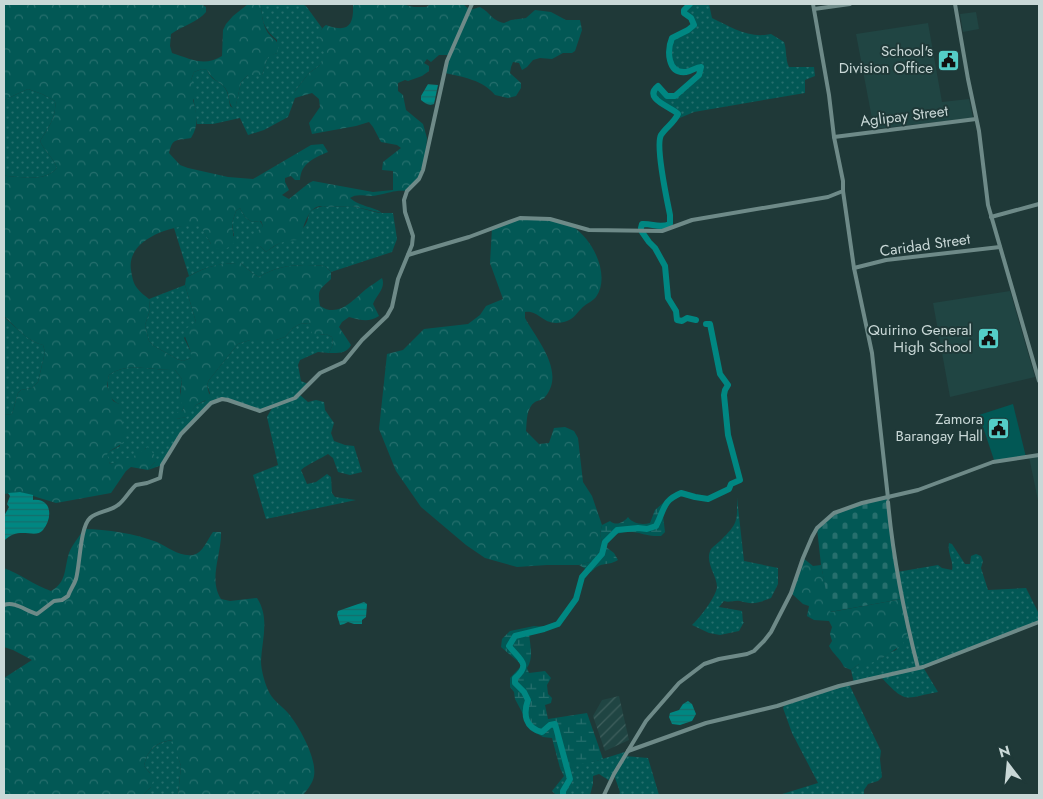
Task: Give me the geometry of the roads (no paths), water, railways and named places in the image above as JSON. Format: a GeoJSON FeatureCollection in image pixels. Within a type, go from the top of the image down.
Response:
{"type":"FeatureCollection","features":[{"type":"Feature","properties":{"kind":"street"},"geometry":{"type":"LineString","coordinates":[[4,605],[14,604],[36,614],[54,601],[62,600],[68,596],[76,581],[84,529],[89,518],[116,507],[136,485],[160,478],[162,466],[181,434],[211,403],[222,399],[260,411],[296,398],[320,373],[344,362],[362,340],[387,316],[392,307],[398,279],[408,255],[413,236],[405,212],[404,200],[407,191],[419,179],[447,61],[472,4]]}},
{"type":"Feature","properties":{"kind":"street"},"geometry":{"type":"LineString","coordinates":[[850,4],[813,6],[843,181],[854,268],[872,353],[891,534],[900,590],[918,668]]}},
{"type":"Feature","properties":{"kind":"street"},"geometry":{"type":"LineString","coordinates":[[955,4],[976,119],[988,205],[1039,381]]}},
{"type":"Feature","properties":{"kind":"street","name":"Aglipay Street"},"geometry":{"type":"LineString","coordinates":[[834,136],[976,119]]}},
{"type":"Feature","properties":{"kind":"street"},"geometry":{"type":"LineString","coordinates":[[408,255],[469,238],[520,218],[550,219],[589,230],[662,231],[686,221],[828,197],[844,191]]}},
{"type":"Feature","properties":{"kind":"street"},"geometry":{"type":"LineString","coordinates":[[991,217],[1039,204]]}},
{"type":"Feature","properties":{"kind":"street","name":"Caridad Street"},"geometry":{"type":"LineString","coordinates":[[854,268],[886,260],[1000,247]]}},
{"type":"Feature","properties":{"kind":"street"},"geometry":{"type":"LineString","coordinates":[[604,795],[614,774],[646,721],[679,683],[696,669],[719,659],[747,654],[764,641],[771,632],[791,593],[803,558],[817,528],[834,512],[862,503],[888,500],[993,462],[1039,455]]}},
{"type":"Feature","properties":{"kind":"street"},"geometry":{"type":"LineString","coordinates":[[628,751],[706,723],[777,706],[839,686],[918,668],[1039,622]]}},
{"type":"Feature","properties":{"kind":"waterway"},"geometry":{"type":"LineString","coordinates":[[641,228],[642,224],[659,226],[670,224],[659,150],[661,135],[678,114],[656,99],[654,91],[658,86],[667,96],[675,96],[699,75],[701,67],[686,72],[680,72],[675,69],[669,55],[672,38],[694,25],[691,18],[684,13],[684,10],[690,4]]}},
{"type":"Feature","properties":{"kind":"waterway"},"geometry":{"type":"LineString","coordinates":[[642,232],[655,248],[665,266],[668,298],[676,311],[677,320],[682,321],[687,318],[696,320]]}},
{"type":"Feature","properties":{"kind":"waterway"},"geometry":{"type":"LineString","coordinates":[[563,795],[563,791],[570,779],[555,724],[550,725],[542,732],[529,724],[526,715],[528,700],[524,692],[515,683],[515,678],[523,669],[523,665],[520,658],[509,646],[515,636],[558,624],[576,599],[582,577],[602,554],[605,542],[617,530],[647,529],[656,526],[667,502],[675,496],[681,493],[708,499],[729,489],[731,484],[740,480],[728,435],[724,395],[728,385],[720,374],[710,324],[706,324]]}},
{"type":"Feature","properties":{"kind":"place","name":"School's Division Office"},"geometry":{"type":"Point","coordinates":[949,60]}},
{"type":"Feature","properties":{"kind":"place","name":"Quirino General High School"},"geometry":{"type":"Point","coordinates":[988,339]}},
{"type":"Feature","properties":{"kind":"place","name":"Zamora Barangay Hall"},"geometry":{"type":"Point","coordinates":[999,428]}}]}
